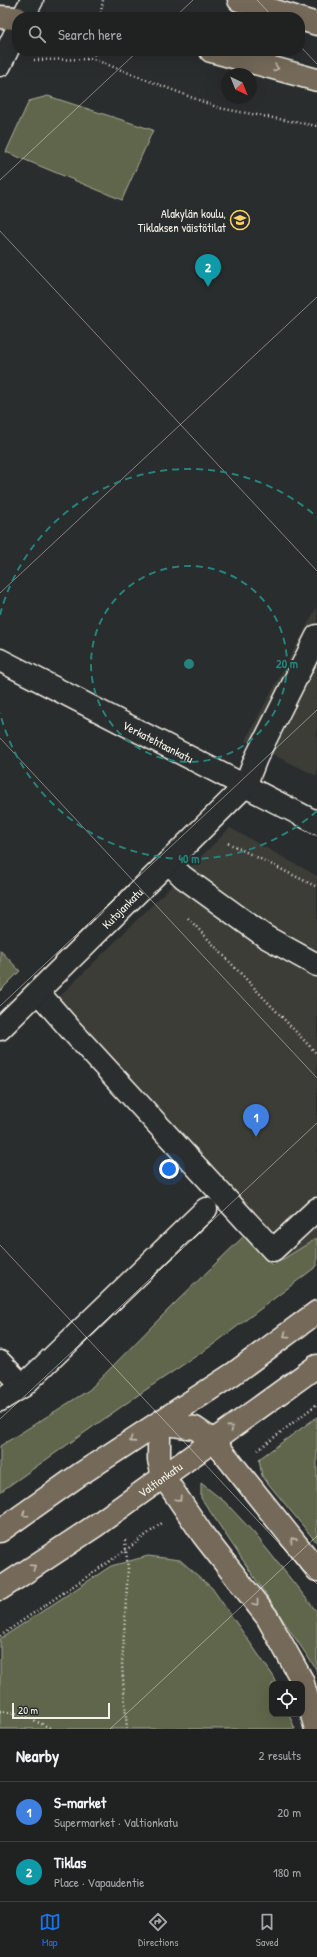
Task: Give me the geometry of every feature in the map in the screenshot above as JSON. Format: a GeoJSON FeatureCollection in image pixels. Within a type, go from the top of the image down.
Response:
{"type":"FeatureCollection","features":[{"type":"Feature","properties":{"kind":"main road"},"geometry":{"type":"LineString","coordinates":[[239,0],[279,12]]}},
{"type":"Feature","properties":{"kind":"main road"},"geometry":{"type":"LineString","coordinates":[[0,18],[12,18]]}},
{"type":"Feature","properties":{"kind":"main road"},"geometry":{"type":"LineString","coordinates":[[305,20],[317,24]]}},
{"type":"Feature","properties":{"kind":"main road"},"geometry":{"type":"LineString","coordinates":[[229,56],[317,80]]}},
{"type":"Feature","properties":{"kind":"main road"},"geometry":{"type":"LineString","coordinates":[[0,1531],[227,1378],[317,1312]]}},
{"type":"Feature","properties":{"kind":"main road","name":"Valtionkatu"},"geometry":{"type":"LineString","coordinates":[[0,1589],[95,1526],[317,1366]]}},
{"type":"Feature","properties":{"kind":"main road"},"geometry":{"type":"LineString","coordinates":[[159,1423],[195,1428],[214,1441],[317,1570]]}},
{"type":"Feature","properties":{"kind":"main road"},"geometry":{"type":"LineString","coordinates":[[159,1423],[159,1460],[163,1476],[203,1535],[267,1617],[302,1680],[316,1729]]}},
{"type":"Feature","properties":{"kind":"street"},"geometry":{"type":"LineString","coordinates":[[26,12],[32,0]]}},
{"type":"Feature","properties":{"kind":"street"},"geometry":{"type":"LineString","coordinates":[[2,61],[12,40]]}},
{"type":"Feature","properties":{"kind":"street"},"geometry":{"type":"LineString","coordinates":[[245,786],[256,758],[317,636]]}},
{"type":"Feature","properties":{"kind":"street","name":"Verkatehtaankatu"},"geometry":{"type":"LineString","coordinates":[[0,660],[317,823]]}},
{"type":"Feature","properties":{"kind":"street","name":"Kutojankatu"},"geometry":{"type":"LineString","coordinates":[[0,1029],[245,786]]}},
{"type":"Feature","properties":{"kind":"street"},"geometry":{"type":"LineString","coordinates":[[168,862],[183,877],[266,937],[317,965]]}},
{"type":"Feature","properties":{"kind":"street"},"geometry":{"type":"LineString","coordinates":[[38,992],[273,1250],[317,1209]]}},
{"type":"Feature","properties":{"kind":"street"},"geometry":{"type":"LineString","coordinates":[[0,1400],[22,1386],[206,1209]]}},
{"type":"Feature","properties":{"kind":"street"},"geometry":{"type":"LineString","coordinates":[[0,1362],[22,1386]]}},
{"type":"Feature","properties":{"kind":"path"},"geometry":{"type":"LineString","coordinates":[[101,12],[103,0]]}},
{"type":"Feature","properties":{"kind":"path"},"geometry":{"type":"LineString","coordinates":[[2,61],[93,59],[219,108],[317,126]]}},
{"type":"Feature","properties":{"kind":"path"},"geometry":{"type":"LineString","coordinates":[[184,914],[317,1054]]}},
{"type":"Feature","properties":{"kind":"path"},"geometry":{"type":"LineString","coordinates":[[279,1434],[317,1404]]}},
{"type":"Feature","properties":{"kind":"path"},"geometry":{"type":"LineString","coordinates":[[0,1636],[126,1550],[128,1569],[122,1665],[127,1729]]}},
{"type":"Feature","properties":{"kind":"path"},"geometry":{"type":"LineString","coordinates":[[0,1711],[21,1714],[52,1729]]}},
{"type":"Feature","properties":{"kind":"shaded area"},"geometry":{"type":"Polygon","coordinates":[[[317,607],[317,776],[245,741],[317,607]]]}},
{"type":"Feature","properties":{"kind":"shaded area"},"geometry":{"type":"Polygon","coordinates":[[[230,828],[317,876],[317,1238],[272,1266],[257,1245],[86,1057],[42,1014],[230,828]]]}},
{"type":"Feature","properties":{"kind":"green space"},"geometry":{"type":"Polygon","coordinates":[[[48,96],[153,130],[122,200],[6,152],[29,101],[48,96]]]}},
{"type":"Feature","properties":{"kind":"green space"},"geometry":{"type":"Polygon","coordinates":[[[0,950],[20,971],[0,991],[0,950]]]}},
{"type":"Feature","properties":{"kind":"green space"},"geometry":{"type":"Polygon","coordinates":[[[247,1233],[272,1266],[317,1238],[317,1266],[214,1344],[141,1393],[0,1492],[0,1446],[89,1390],[247,1233]]]}},
{"type":"Feature","properties":{"kind":"green space"},"geometry":{"type":"Polygon","coordinates":[[[317,1417],[317,1543],[262,1476],[259,1459],[317,1417]]]}},
{"type":"Feature","properties":{"kind":"green space"},"geometry":{"type":"Polygon","coordinates":[[[201,1483],[225,1502],[254,1533],[317,1612],[317,1674],[316,1669],[201,1498],[201,1483]]]}},
{"type":"Feature","properties":{"kind":"green space"},"geometry":{"type":"Polygon","coordinates":[[[148,1556],[180,1560],[212,1588],[274,1677],[276,1681],[269,1681],[269,1717],[290,1717],[295,1729],[0,1729],[0,1639],[111,1566],[148,1556]]]}},
{"type":"Feature","properties":{"kind":"place","name":"Alakylän koulu, Tiklaksen väistötilat"},"geometry":{"type":"Point","coordinates":[240,220]}},
{"type":"Feature","properties":{"kind":"place","name":"Tiklas"},"geometry":{"type":"Point","coordinates":[208,287]}},
{"type":"Feature","properties":{"kind":"place","name":"S-market"},"geometry":{"type":"Point","coordinates":[256,1137]}}]}
